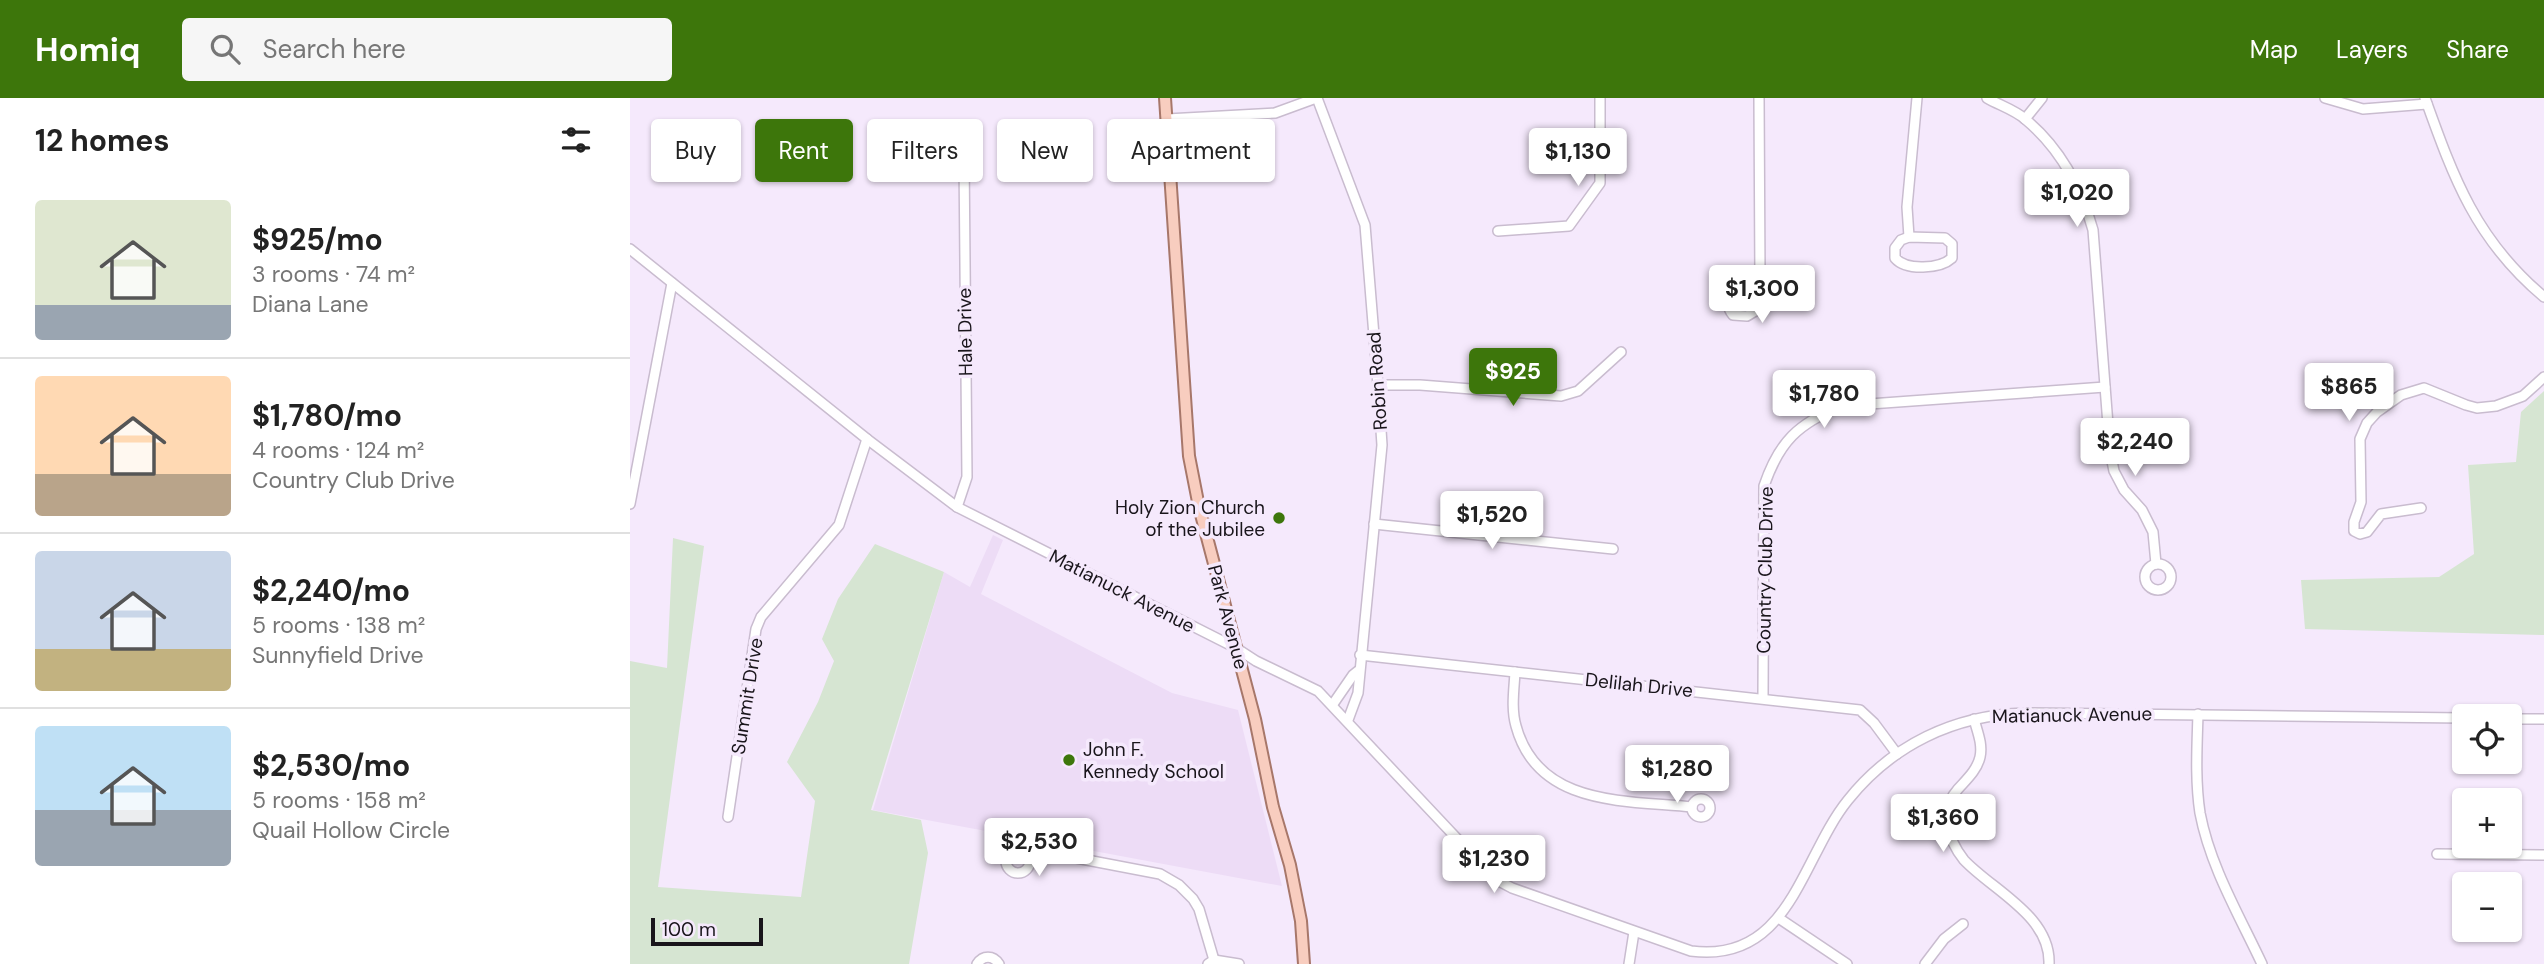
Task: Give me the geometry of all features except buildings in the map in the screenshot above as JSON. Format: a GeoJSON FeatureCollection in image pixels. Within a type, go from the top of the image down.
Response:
{"type":"FeatureCollection","features":[{"type":"Feature","properties":{"kind":"main road","name":"Park Avenue"},"geometry":{"type":"LineString","coordinates":[[1165,98],[1167,119]]}},
{"type":"Feature","properties":{"kind":"main road","name":"Park Avenue"},"geometry":{"type":"LineString","coordinates":[[1171,182],[1189,456],[1199,507],[1255,719],[1273,807],[1290,865],[1301,921],[1304,964]]}},
{"type":"Feature","properties":{"kind":"street"},"geometry":{"type":"LineString","coordinates":[[1167,119],[1275,113],[1317,98]]}},
{"type":"Feature","properties":{"kind":"street","name":"Robin Road"},"geometry":{"type":"LineString","coordinates":[[1317,98],[1365,225],[1382,445],[1358,692],[1348,720]]}},
{"type":"Feature","properties":{"kind":"street"},"geometry":{"type":"LineString","coordinates":[[1498,232],[1569,226],[1600,183],[1600,98]]}},
{"type":"Feature","properties":{"kind":"street"},"geometry":{"type":"LineString","coordinates":[[1759,98],[1760,278]]}},
{"type":"Feature","properties":{"kind":"street"},"geometry":{"type":"LineString","coordinates":[[1909,237],[1907,206],[1917,98]]}},
{"type":"Feature","properties":{"kind":"street"},"geometry":{"type":"LineString","coordinates":[[1987,98],[2025,119],[2060,156],[2074,177],[2085,202],[2092,230],[2110,452],[2114,471],[2124,490],[2142,510],[2153,532],[2156,564]]}},
{"type":"Feature","properties":{"kind":"street"},"geometry":{"type":"LineString","coordinates":[[2025,119],[2042,98]]}},
{"type":"Feature","properties":{"kind":"street"},"geometry":{"type":"LineString","coordinates":[[2325,98],[2363,109],[2426,101],[2460,189],[2477,223],[2507,262],[2544,298]]}},
{"type":"Feature","properties":{"kind":"street","name":"Hale Drive"},"geometry":{"type":"LineString","coordinates":[[957,507],[967,477],[964,182]]}},
{"type":"Feature","properties":{"kind":"street"},"geometry":{"type":"LineString","coordinates":[[1909,237],[1945,238],[1952,244],[1952,258],[1943,264],[1915,267],[1903,265],[1895,258],[1895,248],[1901,240],[1909,237]]}},
{"type":"Feature","properties":{"kind":"street","name":"Matianuck Avenue"},"geometry":{"type":"LineString","coordinates":[[630,249],[867,439],[957,507],[1318,691],[1495,879],[1512,888],[1691,951],[1719,953],[1755,941],[1780,919],[1840,811],[1868,778],[1897,754],[1937,731],[1974,719],[2025,713],[2452,718]]}},
{"type":"Feature","properties":{"kind":"street"},"geometry":{"type":"LineString","coordinates":[[1767,273],[1779,274],[1785,283],[1784,294],[1747,316],[1733,315],[1728,305],[1729,298],[1760,278],[1767,273]]}},
{"type":"Feature","properties":{"kind":"street"},"geometry":{"type":"LineString","coordinates":[[630,504],[672,283]]}},
{"type":"Feature","properties":{"kind":"street"},"geometry":{"type":"LineString","coordinates":[[1378,385],[1420,385],[1561,396],[1578,391],[1621,352]]}},
{"type":"Feature","properties":{"kind":"street"},"geometry":{"type":"LineString","coordinates":[[2381,514],[2367,532],[2357,533],[2353,525],[2361,502],[2361,433],[2370,419],[2396,398],[2424,387],[2466,405],[2490,407],[2523,396],[2544,377]]}},
{"type":"Feature","properties":{"kind":"street","name":"Country Club Drive"},"geometry":{"type":"LineString","coordinates":[[1763,698],[1764,486],[1773,461],[1787,440],[1805,423],[1842,406],[2105,387]]}},
{"type":"Feature","properties":{"kind":"street","name":"Summit Drive"},"geometry":{"type":"LineString","coordinates":[[728,817],[756,629],[761,617],[839,524],[867,439]]}},
{"type":"Feature","properties":{"kind":"street"},"geometry":{"type":"LineString","coordinates":[[2361,502],[2368,511],[2381,514],[2421,508]]}},
{"type":"Feature","properties":{"kind":"street"},"geometry":{"type":"LineString","coordinates":[[1374,523],[1613,548]]}},
{"type":"Feature","properties":{"kind":"street","name":"Delilah Drive"},"geometry":{"type":"LineString","coordinates":[[1360,656],[1860,710],[1874,723],[1897,754]]}},
{"type":"Feature","properties":{"kind":"street"},"geometry":{"type":"LineString","coordinates":[[1333,704],[1358,671]]}},
{"type":"Feature","properties":{"kind":"street"},"geometry":{"type":"LineString","coordinates":[[1515,673],[1513,705],[1516,726],[1526,750],[1537,766],[1554,781],[1578,793],[1692,807]]}},
{"type":"Feature","properties":{"kind":"street"},"geometry":{"type":"LineString","coordinates":[[2198,714],[2197,781],[2205,834],[2262,964]]}},
{"type":"Feature","properties":{"kind":"street"},"geometry":{"type":"LineString","coordinates":[[1974,719],[1981,746],[1980,756],[1974,771],[1950,800],[1947,814],[1949,830],[1964,860],[2033,922],[2048,950],[2049,964]]}},
{"type":"Feature","properties":{"kind":"street"},"geometry":{"type":"LineString","coordinates":[[2522,719],[2544,719]]}},
{"type":"Feature","properties":{"kind":"street"},"geometry":{"type":"LineString","coordinates":[[1030,857],[1045,852],[1160,874],[1193,899],[1199,909],[1211,962],[1239,964]]}},
{"type":"Feature","properties":{"kind":"street"},"geometry":{"type":"LineString","coordinates":[[2437,854],[2544,855]]}},
{"type":"Feature","properties":{"kind":"street"},"geometry":{"type":"LineString","coordinates":[[1780,919],[1847,964]]}},
{"type":"Feature","properties":{"kind":"street"},"geometry":{"type":"LineString","coordinates":[[1925,964],[1944,939],[1964,924]]}},
{"type":"Feature","properties":{"kind":"street"},"geometry":{"type":"LineString","coordinates":[[1629,964],[1634,932]]}},
{"type":"Feature","properties":{"kind":"street"},"geometry":{"type":"LineString","coordinates":[[977,964],[988,957],[999,964]]}},
{"type":"Feature","properties":{"kind":"shaded area","name":"John F. Kennedy School"},"geometry":{"type":"Polygon","coordinates":[[[993,535],[1003,540],[981,594],[1172,693],[1238,710],[1282,886],[873,810],[944,572],[970,587],[993,535]]]}},
{"type":"Feature","properties":{"kind":"green space"},"geometry":{"type":"Polygon","coordinates":[[[1772,276],[1780,279],[1780,293],[1744,314],[1736,313],[1731,305],[1738,294],[1772,276]]]}},
{"type":"Feature","properties":{"kind":"green space"},"geometry":{"type":"Polygon","coordinates":[[[2544,391],[2544,635],[2305,629],[2301,580],[2439,577],[2474,554],[2468,465],[2516,462],[2521,412],[2544,391]]]}},
{"type":"Feature","properties":{"kind":"green space"},"geometry":{"type":"Polygon","coordinates":[[[673,538],[704,546],[658,887],[801,897],[815,801],[787,762],[818,702],[834,661],[822,639],[838,599],[875,544],[944,572],[871,810],[921,820],[928,853],[909,964],[630,964],[630,661],[667,668],[673,538]]]}},
{"type":"Feature","properties":{"kind":"place","name":"Holy Zion Church of the Jubilee"},"geometry":{"type":"Point","coordinates":[1279,518]}},
{"type":"Feature","properties":{"kind":"place","name":"John F. Kennedy School"},"geometry":{"type":"Point","coordinates":[1069,760]}}]}
